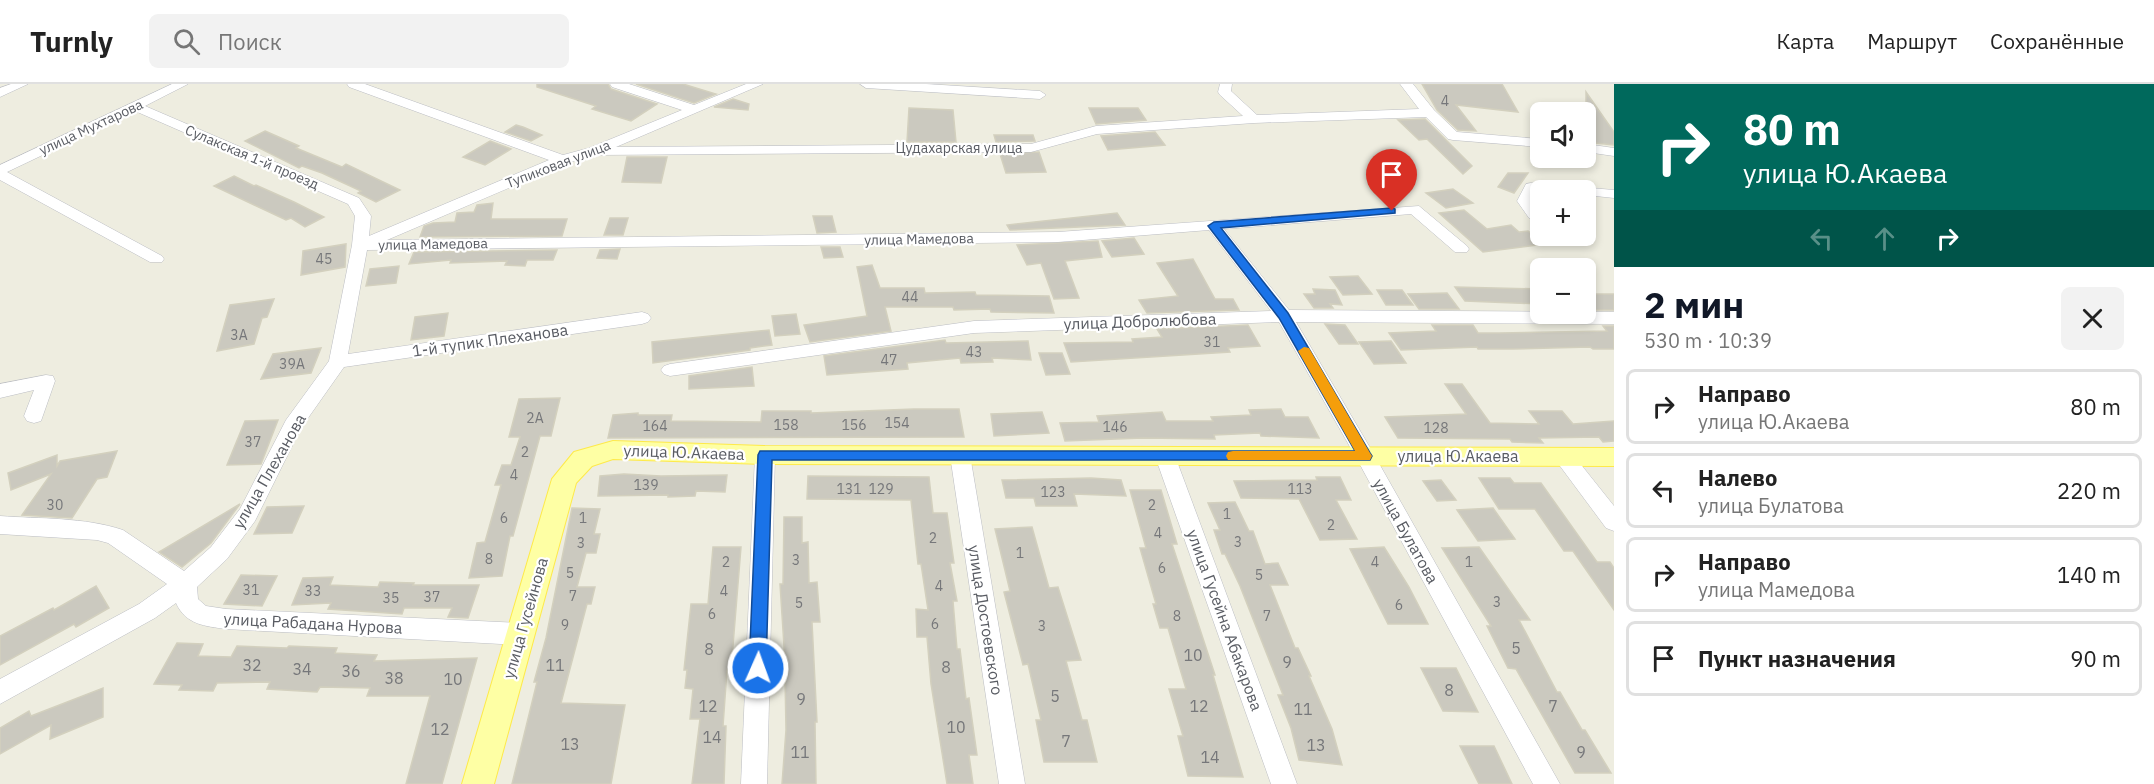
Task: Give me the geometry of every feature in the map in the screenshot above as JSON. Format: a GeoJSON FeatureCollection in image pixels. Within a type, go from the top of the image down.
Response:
{"type":"FeatureCollection","features":[{"type":"Feature","properties":{"kind":"main road","name":"улица Ю.Акаева"},"geometry":{"type":"LineString","coordinates":[[583,459],[613,450],[765,455],[1614,457]]}},
{"type":"Feature","properties":{"kind":"main road","name":"улица Гусейнова"},"geometry":{"type":"LineString","coordinates":[[478,784],[565,479],[583,459]]}},
{"type":"Feature","properties":{"kind":"street"},"geometry":{"type":"LineString","coordinates":[[0,93],[22,84]]}},
{"type":"Feature","properties":{"kind":"street","name":"улица Мухтарова"},"geometry":{"type":"LineString","coordinates":[[0,172],[182,84]]}},
{"type":"Feature","properties":{"kind":"street"},"geometry":{"type":"LineString","coordinates":[[353,84],[562,160]]}},
{"type":"Feature","properties":{"kind":"street"},"geometry":{"type":"LineString","coordinates":[[615,84],[692,109]]}},
{"type":"Feature","properties":{"kind":"street","name":"Тупиковая улица"},"geometry":{"type":"LineString","coordinates":[[360,245],[562,160],[594,150],[626,144],[692,109],[757,84]]}},
{"type":"Feature","properties":{"kind":"street"},"geometry":{"type":"LineString","coordinates":[[866,84],[1040,95]]}},
{"type":"Feature","properties":{"kind":"street"},"geometry":{"type":"LineString","coordinates":[[1226,84],[1224,92],[1254,119]]}},
{"type":"Feature","properties":{"kind":"street"},"geometry":{"type":"LineString","coordinates":[[1406,84],[1429,113],[1453,136],[1530,141]]}},
{"type":"Feature","properties":{"kind":"street","name":"Сулакская 1-й проезд"},"geometry":{"type":"LineString","coordinates":[[134,106],[354,201],[363,216]]}},
{"type":"Feature","properties":{"kind":"street","name":"Цудахарская улица"},"geometry":{"type":"LineString","coordinates":[[626,144],[1031,148],[1096,130],[1254,119],[1429,113]]}},
{"type":"Feature","properties":{"kind":"street"},"geometry":{"type":"LineString","coordinates":[[1596,149],[1614,152]]}},
{"type":"Feature","properties":{"kind":"street"},"geometry":{"type":"LineString","coordinates":[[0,172],[156,259]]}},
{"type":"Feature","properties":{"kind":"street"},"geometry":{"type":"LineString","coordinates":[[1530,189],[1524,201],[1530,209]]}},
{"type":"Feature","properties":{"kind":"street"},"geometry":{"type":"LineString","coordinates":[[1596,191],[1614,194]]}},
{"type":"Feature","properties":{"kind":"street","name":"улица Мамедова"},"geometry":{"type":"LineString","coordinates":[[360,245],[1058,237],[1414,209],[1461,249]]}},
{"type":"Feature","properties":{"kind":"street","name":"улица Плеханова"},"geometry":{"type":"LineString","coordinates":[[0,692],[147,611],[185,584],[219,553],[248,515],[293,424],[338,362],[360,245],[363,216]]}},
{"type":"Feature","properties":{"kind":"street","name":"улица Булатова"},"geometry":{"type":"LineString","coordinates":[[1214,226],[1284,316],[1365,456],[1546,784]]}},
{"type":"Feature","properties":{"kind":"street","name":"улица Добролюбова"},"geometry":{"type":"LineString","coordinates":[[670,370],[974,327],[1284,316],[1614,318]]}},
{"type":"Feature","properties":{"kind":"street","name":"1-й тупик Плеханова"},"geometry":{"type":"LineString","coordinates":[[338,362],[642,318]]}},
{"type":"Feature","properties":{"kind":"street"},"geometry":{"type":"LineString","coordinates":[[0,391],[46,381],[34,416]]}},
{"type":"Feature","properties":{"kind":"street"},"geometry":{"type":"LineString","coordinates":[[754,784],[765,455]]}},
{"type":"Feature","properties":{"kind":"street","name":"улица Достоевского"},"geometry":{"type":"LineString","coordinates":[[960,455],[1012,784]]}},
{"type":"Feature","properties":{"kind":"street","name":"улица Гусейна Абакарова"},"geometry":{"type":"LineString","coordinates":[[1165,456],[1284,784]]}},
{"type":"Feature","properties":{"kind":"street"},"geometry":{"type":"LineString","coordinates":[[1564,457],[1614,522]]}},
{"type":"Feature","properties":{"kind":"street"},"geometry":{"type":"LineString","coordinates":[[0,525],[97,531],[115,536],[185,584]]}},
{"type":"Feature","properties":{"kind":"street","name":"улица Рабадана Нурова"},"geometry":{"type":"LineString","coordinates":[[185,584],[187,603],[200,615],[226,619],[520,634]]}},
{"type":"Feature","properties":{"kind":"building"},"geometry":{"type":"Polygon","coordinates":[[[537,84],[608,84],[611,89],[657,104],[631,121],[592,109],[596,106],[537,87],[537,84]]]}},
{"type":"Feature","properties":{"kind":"building"},"geometry":{"type":"Polygon","coordinates":[[[636,84],[683,84],[716,94],[694,103],[636,84]]]}},
{"type":"Feature","properties":{"kind":"building"},"geometry":{"type":"Polygon","coordinates":[[[1422,84],[1502,84],[1518,112],[1456,105],[1476,131],[1458,130],[1437,110],[1422,84]]]}},
{"type":"Feature","properties":{"kind":"building"},"geometry":{"type":"Polygon","coordinates":[[[1586,92],[1593,102],[1586,102],[1586,92]]]}},
{"type":"Feature","properties":{"kind":"building"},"geometry":{"type":"Polygon","coordinates":[[[733,99],[749,104],[748,110],[714,107],[733,99]]]}},
{"type":"Feature","properties":{"kind":"building"},"geometry":{"type":"Polygon","coordinates":[[[1596,106],[1614,132],[1614,145],[1596,143],[1596,106]]]}},
{"type":"Feature","properties":{"kind":"building"},"geometry":{"type":"Polygon","coordinates":[[[909,108],[953,110],[956,142],[907,142],[909,108]]]}},
{"type":"Feature","properties":{"kind":"building"},"geometry":{"type":"Polygon","coordinates":[[[1089,108],[1138,108],[1146,120],[1096,124],[1089,108]]]}},
{"type":"Feature","properties":{"kind":"building"},"geometry":{"type":"Polygon","coordinates":[[[1425,119],[1472,166],[1463,174],[1427,139],[1419,140],[1398,120],[1425,119]]]}},
{"type":"Feature","properties":{"kind":"building"},"geometry":{"type":"Polygon","coordinates":[[[516,125],[542,135],[531,141],[505,132],[516,125]]]}},
{"type":"Feature","properties":{"kind":"building"},"geometry":{"type":"Polygon","coordinates":[[[265,131],[299,146],[296,148],[342,167],[346,164],[400,190],[376,202],[358,193],[361,191],[322,173],[302,166],[299,168],[245,141],[265,131]]]}},
{"type":"Feature","properties":{"kind":"building"},"geometry":{"type":"Polygon","coordinates":[[[1155,132],[1165,145],[1108,150],[1101,136],[1155,132]]]}},
{"type":"Feature","properties":{"kind":"building"},"geometry":{"type":"Polygon","coordinates":[[[994,135],[1033,135],[1035,141],[996,142],[994,135]]]}},
{"type":"Feature","properties":{"kind":"building"},"geometry":{"type":"Polygon","coordinates":[[[490,141],[511,149],[485,165],[463,157],[490,141]]]}},
{"type":"Feature","properties":{"kind":"building"},"geometry":{"type":"Polygon","coordinates":[[[1039,152],[1046,172],[1006,173],[1000,154],[1039,152]]]}},
{"type":"Feature","properties":{"kind":"building"},"geometry":{"type":"Polygon","coordinates":[[[627,157],[667,157],[661,183],[622,182],[627,157]]]}},
{"type":"Feature","properties":{"kind":"building"},"geometry":{"type":"Polygon","coordinates":[[[1508,173],[1528,173],[1514,193],[1498,187],[1508,173]]]}},
{"type":"Feature","properties":{"kind":"building"},"geometry":{"type":"Polygon","coordinates":[[[234,176],[324,217],[305,227],[291,218],[286,220],[214,186],[234,176]]]}},
{"type":"Feature","properties":{"kind":"building"},"geometry":{"type":"Polygon","coordinates":[[[1453,189],[1473,203],[1446,208],[1426,193],[1453,189]]]}},
{"type":"Feature","properties":{"kind":"building"},"geometry":{"type":"Polygon","coordinates":[[[493,203],[491,219],[567,219],[562,236],[420,237],[424,226],[433,223],[455,222],[457,213],[474,212],[477,205],[493,203]]]}},
{"type":"Feature","properties":{"kind":"building"},"geometry":{"type":"Polygon","coordinates":[[[1464,210],[1487,229],[1511,225],[1519,232],[1528,231],[1530,246],[1483,252],[1439,213],[1464,210]]]}},
{"type":"Feature","properties":{"kind":"building"},"geometry":{"type":"Polygon","coordinates":[[[1117,213],[1125,225],[1010,230],[1007,225],[1117,213]]]}},
{"type":"Feature","properties":{"kind":"building"},"geometry":{"type":"Polygon","coordinates":[[[813,216],[832,216],[836,232],[817,233],[813,216]]]}},
{"type":"Feature","properties":{"kind":"building"},"geometry":{"type":"Polygon","coordinates":[[[610,218],[628,218],[623,235],[604,235],[610,218]]]}},
{"type":"Feature","properties":{"kind":"building"},"geometry":{"type":"Polygon","coordinates":[[[1134,238],[1144,254],[1112,257],[1102,241],[1134,238]]]}},
{"type":"Feature","properties":{"kind":"building"},"geometry":{"type":"Polygon","coordinates":[[[1098,241],[1102,257],[1065,261],[1079,298],[1054,299],[1041,263],[1027,265],[1017,245],[1098,241]]]}},
{"type":"Feature","properties":{"kind":"building"},"geometry":{"type":"Polygon","coordinates":[[[346,244],[345,267],[301,275],[303,251],[346,244]]]}},
{"type":"Feature","properties":{"kind":"building"},"geometry":{"type":"Polygon","coordinates":[[[821,247],[840,247],[843,257],[824,258],[821,247]]]}},
{"type":"Feature","properties":{"kind":"building"},"geometry":{"type":"Polygon","coordinates":[[[620,249],[617,259],[597,258],[600,250],[620,249]]]}},
{"type":"Feature","properties":{"kind":"building"},"geometry":{"type":"Polygon","coordinates":[[[557,250],[553,260],[527,260],[525,266],[505,265],[507,261],[450,263],[451,260],[409,264],[414,252],[557,250]]]}},
{"type":"Feature","properties":{"kind":"building"},"geometry":{"type":"Polygon","coordinates":[[[1193,259],[1215,299],[1233,299],[1239,310],[1147,313],[1139,300],[1178,296],[1157,263],[1193,259]]]}},
{"type":"Feature","properties":{"kind":"building"},"geometry":{"type":"Polygon","coordinates":[[[872,265],[880,288],[924,288],[925,293],[975,292],[976,295],[1049,296],[1054,313],[991,312],[990,309],[954,310],[953,307],[885,307],[891,331],[810,342],[804,325],[867,316],[857,267],[872,265]]]}},
{"type":"Feature","properties":{"kind":"building"},"geometry":{"type":"Polygon","coordinates":[[[399,266],[396,283],[366,286],[370,269],[399,266]]]}},
{"type":"Feature","properties":{"kind":"building"},"geometry":{"type":"Polygon","coordinates":[[[1358,276],[1372,294],[1343,295],[1330,277],[1358,276]]]}},
{"type":"Feature","properties":{"kind":"building"},"geometry":{"type":"Polygon","coordinates":[[[1455,287],[1530,289],[1530,304],[1465,301],[1455,287]]]}},
{"type":"Feature","properties":{"kind":"building"},"geometry":{"type":"Polygon","coordinates":[[[1313,289],[1335,290],[1342,305],[1330,304],[1333,308],[1314,308],[1304,294],[1315,294],[1313,289]]]}},
{"type":"Feature","properties":{"kind":"building"},"geometry":{"type":"Polygon","coordinates":[[[1377,290],[1402,290],[1413,305],[1386,305],[1377,290]]]}},
{"type":"Feature","properties":{"kind":"building"},"geometry":{"type":"Polygon","coordinates":[[[1447,293],[1459,309],[1419,309],[1408,294],[1447,293]]]}},
{"type":"Feature","properties":{"kind":"building"},"geometry":{"type":"Polygon","coordinates":[[[1596,294],[1614,294],[1614,310],[1596,310],[1596,294]]]}},
{"type":"Feature","properties":{"kind":"building"},"geometry":{"type":"Polygon","coordinates":[[[274,299],[267,317],[262,318],[254,344],[217,351],[230,305],[274,299]]]}},
{"type":"Feature","properties":{"kind":"building"},"geometry":{"type":"Polygon","coordinates":[[[448,313],[444,336],[411,340],[415,317],[448,313]]]}},
{"type":"Feature","properties":{"kind":"building"},"geometry":{"type":"Polygon","coordinates":[[[796,314],[800,334],[775,336],[772,316],[796,314]]]}},
{"type":"Feature","properties":{"kind":"building"},"geometry":{"type":"Polygon","coordinates":[[[1325,324],[1345,325],[1358,344],[1339,344],[1325,324]]]}},
{"type":"Feature","properties":{"kind":"building"},"geometry":{"type":"Polygon","coordinates":[[[1248,325],[1260,346],[1228,348],[1230,352],[1071,362],[1064,343],[1133,342],[1132,339],[1162,337],[1157,329],[1248,325]]]}},
{"type":"Feature","properties":{"kind":"building"},"geometry":{"type":"Polygon","coordinates":[[[1432,325],[1473,325],[1478,333],[1607,331],[1603,326],[1614,326],[1614,349],[1590,347],[1478,349],[1477,347],[1401,350],[1389,333],[1436,331],[1432,325]]]}},
{"type":"Feature","properties":{"kind":"building"},"geometry":{"type":"Polygon","coordinates":[[[769,330],[772,345],[653,363],[652,342],[769,330]]]}},
{"type":"Feature","properties":{"kind":"building"},"geometry":{"type":"Polygon","coordinates":[[[945,340],[946,343],[1028,341],[1031,360],[992,358],[993,362],[961,363],[960,358],[907,363],[908,369],[827,375],[824,356],[945,340]]]}},
{"type":"Feature","properties":{"kind":"building"},"geometry":{"type":"Polygon","coordinates":[[[1391,341],[1406,363],[1374,364],[1359,342],[1391,341]]]}},
{"type":"Feature","properties":{"kind":"building"},"geometry":{"type":"Polygon","coordinates":[[[321,348],[311,373],[261,379],[273,354],[321,348]]]}},
{"type":"Feature","properties":{"kind":"building"},"geometry":{"type":"Polygon","coordinates":[[[1039,353],[1062,353],[1070,374],[1046,375],[1039,353]]]}},
{"type":"Feature","properties":{"kind":"building"},"geometry":{"type":"Polygon","coordinates":[[[752,367],[754,386],[689,389],[689,376],[752,367]]]}},
{"type":"Feature","properties":{"kind":"building"},"geometry":{"type":"Polygon","coordinates":[[[1445,384],[1462,384],[1490,423],[1539,424],[1529,411],[1562,411],[1573,424],[1614,421],[1614,441],[1603,442],[1599,437],[1539,438],[1543,443],[1512,442],[1510,439],[1398,438],[1385,417],[1466,414],[1445,384]]]}},
{"type":"Feature","properties":{"kind":"building"},"geometry":{"type":"Polygon","coordinates":[[[560,398],[551,436],[540,436],[513,536],[510,536],[502,576],[469,578],[477,543],[485,542],[501,485],[495,485],[502,465],[511,465],[520,437],[509,437],[519,399],[560,398]]]}},
{"type":"Feature","properties":{"kind":"building"},"geometry":{"type":"Polygon","coordinates":[[[959,409],[964,437],[608,438],[613,415],[638,413],[638,415],[672,415],[671,421],[761,422],[762,411],[811,411],[811,413],[959,409]]]}},
{"type":"Feature","properties":{"kind":"building"},"geometry":{"type":"Polygon","coordinates":[[[1281,409],[1285,417],[1308,417],[1319,438],[1261,436],[1260,433],[1214,435],[1215,439],[1143,438],[1065,441],[1060,423],[1099,422],[1097,416],[1162,412],[1166,421],[1213,421],[1211,417],[1251,415],[1249,410],[1281,409]]]}},
{"type":"Feature","properties":{"kind":"building"},"geometry":{"type":"Polygon","coordinates":[[[1042,412],[1049,433],[994,436],[991,414],[1042,412]]]}},
{"type":"Feature","properties":{"kind":"building"},"geometry":{"type":"Polygon","coordinates":[[[278,420],[261,464],[227,465],[245,421],[278,420]]]}},
{"type":"Feature","properties":{"kind":"building"},"geometry":{"type":"Polygon","coordinates":[[[117,451],[107,477],[97,479],[72,518],[22,515],[51,474],[11,490],[8,473],[57,455],[57,466],[60,461],[117,451]]]}},
{"type":"Feature","properties":{"kind":"building"},"geometry":{"type":"Polygon","coordinates":[[[624,474],[727,475],[725,492],[696,491],[695,496],[668,497],[668,495],[598,496],[600,476],[624,474]]]}},
{"type":"Feature","properties":{"kind":"building"},"geometry":{"type":"Polygon","coordinates":[[[808,476],[929,477],[933,513],[947,513],[954,563],[950,563],[957,601],[953,601],[957,649],[960,649],[966,699],[969,698],[977,755],[969,755],[973,784],[947,784],[931,684],[927,637],[917,637],[916,609],[928,610],[921,564],[918,564],[911,500],[807,499],[808,476]]]}},
{"type":"Feature","properties":{"kind":"building"},"geometry":{"type":"Polygon","coordinates":[[[1316,477],[1340,477],[1351,500],[1336,500],[1357,539],[1320,540],[1299,499],[1241,498],[1234,481],[1317,480],[1316,477]]]}},
{"type":"Feature","properties":{"kind":"building"},"geometry":{"type":"Polygon","coordinates":[[[1091,478],[1121,480],[1126,496],[1074,494],[1077,506],[1036,506],[1034,498],[1006,498],[1002,480],[1091,478]]]}},
{"type":"Feature","properties":{"kind":"building"},"geometry":{"type":"Polygon","coordinates":[[[1479,478],[1510,478],[1514,483],[1541,483],[1597,562],[1610,562],[1614,568],[1614,610],[1573,551],[1564,551],[1535,509],[1499,509],[1479,478]]]}},
{"type":"Feature","properties":{"kind":"building"},"geometry":{"type":"Polygon","coordinates":[[[1441,480],[1456,500],[1437,501],[1423,481],[1441,480]]]}},
{"type":"Feature","properties":{"kind":"building"},"geometry":{"type":"Polygon","coordinates":[[[1130,490],[1161,490],[1177,544],[1172,544],[1215,675],[1213,675],[1243,777],[1188,776],[1178,736],[1183,736],[1169,689],[1186,689],[1168,628],[1160,628],[1153,604],[1156,604],[1140,548],[1146,548],[1130,490]]]}},
{"type":"Feature","properties":{"kind":"building"},"geometry":{"type":"Polygon","coordinates":[[[1235,502],[1249,531],[1253,531],[1265,564],[1278,563],[1288,585],[1270,585],[1295,648],[1298,648],[1311,676],[1309,676],[1332,729],[1342,765],[1299,760],[1291,728],[1278,695],[1283,695],[1240,586],[1225,554],[1222,554],[1214,530],[1220,530],[1208,503],[1235,502]]]}},
{"type":"Feature","properties":{"kind":"building"},"geometry":{"type":"Polygon","coordinates":[[[240,504],[211,543],[182,567],[159,552],[240,504]]]}},
{"type":"Feature","properties":{"kind":"building"},"geometry":{"type":"Polygon","coordinates":[[[304,506],[292,533],[254,534],[267,507],[304,506]]]}},
{"type":"Feature","properties":{"kind":"building"},"geometry":{"type":"Polygon","coordinates":[[[572,508],[600,509],[594,534],[600,534],[596,553],[586,553],[577,587],[595,587],[591,604],[587,604],[561,703],[625,705],[611,784],[512,784],[537,682],[534,682],[546,638],[572,508]]]}},
{"type":"Feature","properties":{"kind":"building"},"geometry":{"type":"Polygon","coordinates":[[[1493,508],[1515,539],[1478,541],[1457,510],[1493,508]]]}},
{"type":"Feature","properties":{"kind":"building"},"geometry":{"type":"Polygon","coordinates":[[[784,517],[802,517],[802,543],[808,542],[809,583],[817,582],[820,622],[812,622],[817,722],[815,722],[816,784],[782,784],[786,730],[786,677],[780,584],[783,584],[784,517]]]}},
{"type":"Feature","properties":{"kind":"building"},"geometry":{"type":"Polygon","coordinates":[[[1032,527],[1049,588],[1058,587],[1081,660],[1066,661],[1082,720],[1087,720],[1097,762],[1044,762],[1036,720],[1041,720],[1028,664],[1023,665],[1004,592],[1010,591],[995,529],[1032,527]]]}},
{"type":"Feature","properties":{"kind":"building"},"geometry":{"type":"Polygon","coordinates":[[[713,547],[741,547],[731,670],[727,670],[723,726],[726,726],[724,784],[692,784],[700,719],[690,719],[693,689],[685,688],[687,670],[684,670],[691,604],[708,604],[713,547]]]}},
{"type":"Feature","properties":{"kind":"building"},"geometry":{"type":"Polygon","coordinates":[[[1384,547],[1409,587],[1428,624],[1388,624],[1350,549],[1384,547]]]}},
{"type":"Feature","properties":{"kind":"building"},"geometry":{"type":"Polygon","coordinates":[[[1479,547],[1530,620],[1519,620],[1557,692],[1560,692],[1611,773],[1575,773],[1516,669],[1508,668],[1487,626],[1491,626],[1442,548],[1479,547]]]}},
{"type":"Feature","properties":{"kind":"building"},"geometry":{"type":"Polygon","coordinates":[[[241,575],[277,576],[262,606],[224,604],[241,575]]]}},
{"type":"Feature","properties":{"kind":"building"},"geometry":{"type":"Polygon","coordinates":[[[333,577],[330,585],[378,587],[380,582],[414,583],[413,585],[479,585],[468,618],[448,617],[452,608],[404,608],[402,614],[328,609],[331,603],[292,605],[303,578],[333,577]]]}},
{"type":"Feature","properties":{"kind":"building"},"geometry":{"type":"Polygon","coordinates":[[[96,586],[109,608],[76,627],[74,624],[0,665],[0,636],[53,608],[54,610],[96,586]]]}},
{"type":"Feature","properties":{"kind":"building"},"geometry":{"type":"Polygon","coordinates":[[[177,643],[203,644],[198,656],[231,657],[237,646],[287,648],[289,646],[337,648],[335,653],[377,655],[374,661],[477,658],[442,784],[406,784],[430,696],[367,696],[370,688],[320,687],[317,692],[267,689],[270,682],[217,683],[213,691],[179,690],[182,685],[154,684],[177,643]]]}},
{"type":"Feature","properties":{"kind":"building"},"geometry":{"type":"Polygon","coordinates":[[[1421,668],[1456,668],[1478,712],[1443,711],[1421,668]]]}},
{"type":"Feature","properties":{"kind":"building"},"geometry":{"type":"Polygon","coordinates":[[[103,688],[103,717],[50,739],[51,725],[0,754],[0,728],[29,711],[31,716],[103,688]]]}},
{"type":"Feature","properties":{"kind":"building"},"geometry":{"type":"Polygon","coordinates":[[[1460,746],[1494,746],[1512,784],[1479,784],[1460,746]]]}},
{"type":"Feature","properties":{"kind":"slow traffic"},"geometry":{"type":"LineString","coordinates":[[1233,456],[1365,456],[1304,351]]}},
{"type":"Feature","properties":{"kind":"route"},"geometry":{"type":"LineString","coordinates":[[758,668],[765,455],[1365,456],[1284,316],[1214,226],[1392,211]]}}]}
